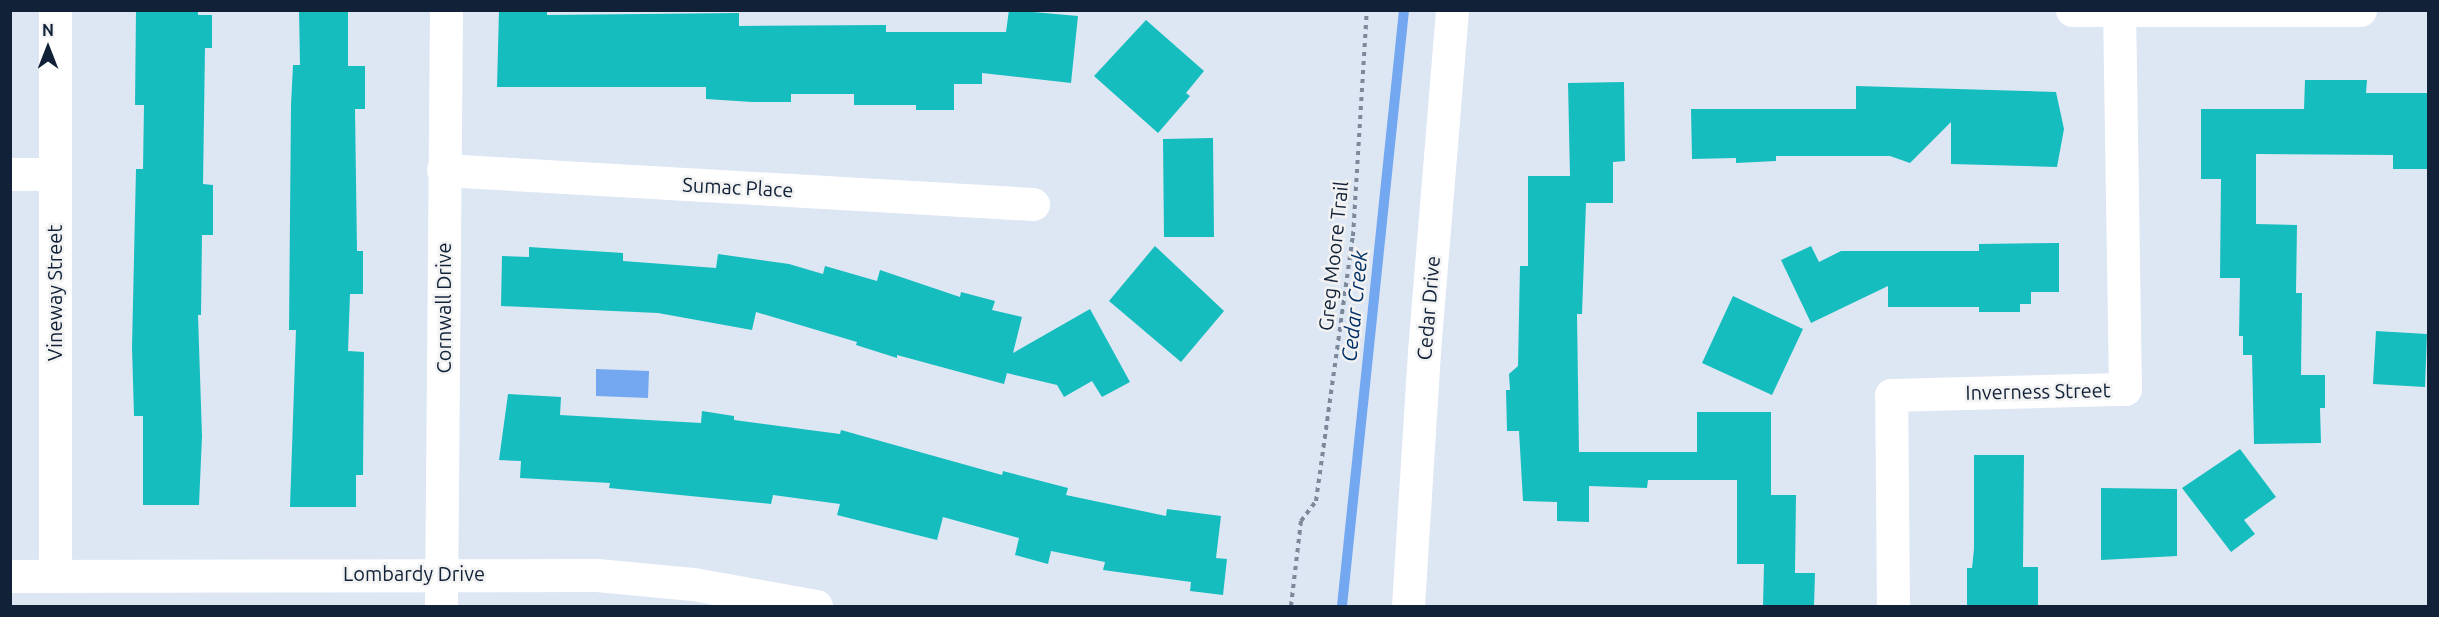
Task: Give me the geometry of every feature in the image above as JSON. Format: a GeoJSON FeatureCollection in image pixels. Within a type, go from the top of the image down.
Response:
{"type":"FeatureCollection","features":[{"type":"Feature","properties":{"kind":"street","name":"Vineway Street"},"geometry":{"type":"LineString","coordinates":[[55,10],[53,174],[55,576]]}},
{"type":"Feature","properties":{"kind":"street","name":"Cornwall Drive"},"geometry":{"type":"LineString","coordinates":[[441,606],[446,10]]}},
{"type":"Feature","properties":{"kind":"street","name":"Cedar Drive"},"geometry":{"type":"LineString","coordinates":[[1408,606],[1424,351],[1452,10]]}},
{"type":"Feature","properties":{"kind":"street"},"geometry":{"type":"LineString","coordinates":[[2072,10],[2360,10]]}},
{"type":"Feature","properties":{"kind":"street","name":"Inverness Street"},"geometry":{"type":"LineString","coordinates":[[1893,606],[1892,395],[2125,390],[2119,11]]}},
{"type":"Feature","properties":{"kind":"street","name":"Sumac Place"},"geometry":{"type":"LineString","coordinates":[[443,170],[1033,204]]}},
{"type":"Feature","properties":{"kind":"street"},"geometry":{"type":"LineString","coordinates":[[10,174],[53,174]]}},
{"type":"Feature","properties":{"kind":"street","name":"Lombardy Drive"},"geometry":{"type":"LineString","coordinates":[[10,576],[441,573],[644,578],[816,606]]}},
{"type":"Feature","properties":{"kind":"path","name":"Greg Moore Trail"},"geometry":{"type":"LineString","coordinates":[[1290,606],[1301,521],[1316,501],[1353,236],[1368,10]]}},
{"type":"Feature","properties":{"kind":"water"},"geometry":{"type":"Polygon","coordinates":[[[596,369],[649,371],[648,398],[596,396],[596,369]]]}},
{"type":"Feature","properties":{"kind":"building"},"geometry":{"type":"Polygon","coordinates":[[[136,10],[198,10],[198,15],[212,15],[212,48],[205,48],[203,184],[213,185],[213,235],[202,235],[201,315],[198,315],[202,436],[199,505],[143,505],[143,416],[134,416],[132,347],[136,169],[143,169],[144,105],[135,105],[136,10]]]}},
{"type":"Feature","properties":{"kind":"building"},"geometry":{"type":"Polygon","coordinates":[[[299,10],[348,10],[348,66],[365,66],[365,109],[355,109],[357,251],[363,251],[363,294],[350,294],[348,351],[364,352],[363,475],[356,475],[356,507],[290,507],[296,330],[289,330],[291,105],[293,65],[300,65],[299,10]]]}},
{"type":"Feature","properties":{"kind":"building"},"geometry":{"type":"Polygon","coordinates":[[[499,10],[547,10],[547,15],[739,13],[739,26],[886,25],[886,32],[1006,32],[1009,10],[1078,16],[1071,83],[982,73],[982,84],[954,84],[954,110],[916,110],[916,105],[854,105],[854,94],[791,94],[791,102],[752,102],[706,99],[706,87],[497,87],[499,10]]]}},
{"type":"Feature","properties":{"kind":"building"},"geometry":{"type":"Polygon","coordinates":[[[1146,20],[1204,71],[1186,93],[1190,96],[1158,133],[1094,76],[1146,20]]]}},
{"type":"Feature","properties":{"kind":"building"},"geometry":{"type":"Polygon","coordinates":[[[2305,80],[2367,80],[2366,93],[2427,93],[2428,169],[2393,169],[2393,155],[2256,154],[2256,224],[2297,225],[2296,293],[2302,293],[2301,375],[2325,375],[2325,408],[2320,408],[2321,443],[2254,444],[2252,355],[2243,355],[2243,336],[2239,336],[2240,278],[2220,278],[2221,179],[2201,179],[2201,109],[2304,109],[2305,80]]]}},
{"type":"Feature","properties":{"kind":"building"},"geometry":{"type":"Polygon","coordinates":[[[1624,82],[1625,161],[1613,162],[1613,203],[1586,203],[1582,314],[1577,314],[1579,452],[1697,452],[1697,412],[1771,412],[1771,495],[1796,495],[1795,573],[1815,573],[1814,606],[1763,606],[1764,564],[1737,564],[1737,480],[1648,480],[1647,488],[1589,486],[1589,522],[1557,521],[1557,502],[1523,501],[1519,431],[1507,431],[1506,390],[1510,390],[1509,374],[1518,366],[1520,266],[1528,266],[1528,176],[1570,176],[1568,83],[1624,82]]]}},
{"type":"Feature","properties":{"kind":"building"},"geometry":{"type":"Polygon","coordinates":[[[1856,86],[2056,92],[2064,129],[2057,167],[1951,164],[1951,122],[1910,163],[1890,156],[1776,156],[1776,161],[1736,163],[1736,158],[1692,159],[1691,109],[1856,109],[1856,86]]]}},
{"type":"Feature","properties":{"kind":"building"},"geometry":{"type":"Polygon","coordinates":[[[1213,138],[1214,237],[1164,237],[1163,139],[1213,138]]]}},
{"type":"Feature","properties":{"kind":"building"},"geometry":{"type":"Polygon","coordinates":[[[2059,243],[2059,292],[2031,292],[2031,304],[2020,304],[2020,312],[1979,312],[1979,307],[1888,307],[1888,286],[1811,323],[1781,260],[1811,246],[1819,262],[1841,251],[1979,251],[1979,244],[2059,243]]]}},
{"type":"Feature","properties":{"kind":"building"},"geometry":{"type":"Polygon","coordinates":[[[1155,246],[1224,311],[1181,362],[1109,301],[1155,246]]]}},
{"type":"Feature","properties":{"kind":"building"},"geometry":{"type":"Polygon","coordinates":[[[529,247],[623,253],[623,261],[716,268],[718,254],[789,264],[823,274],[825,266],[877,281],[880,270],[960,297],[961,292],[995,301],[992,310],[1022,317],[1013,353],[1090,309],[1130,382],[1102,397],[1092,381],[1064,397],[1057,385],[1007,373],[1004,384],[897,355],[897,358],[856,345],[857,342],[756,312],[752,330],[658,313],[501,306],[502,256],[529,257],[529,247]]]}},
{"type":"Feature","properties":{"kind":"building"},"geometry":{"type":"Polygon","coordinates":[[[1733,296],[1803,329],[1772,395],[1702,363],[1733,296]]]}},
{"type":"Feature","properties":{"kind":"building"},"geometry":{"type":"Polygon","coordinates":[[[2376,331],[2427,334],[2425,387],[2373,384],[2376,331]]]}},
{"type":"Feature","properties":{"kind":"building"},"geometry":{"type":"Polygon","coordinates":[[[508,394],[561,397],[560,415],[701,423],[702,411],[734,416],[734,420],[840,434],[841,430],[1002,475],[1003,471],[1068,488],[1066,495],[1166,516],[1167,509],[1221,516],[1216,558],[1227,559],[1223,595],[1190,591],[1191,582],[1103,570],[1105,562],[1051,551],[1048,564],[1015,555],[1019,538],[943,517],[937,540],[837,515],[840,504],[773,495],[771,504],[609,488],[610,483],[520,478],[521,461],[499,460],[508,394]]]}},
{"type":"Feature","properties":{"kind":"building"},"geometry":{"type":"Polygon","coordinates":[[[2240,449],[2276,497],[2244,520],[2255,534],[2231,552],[2182,488],[2240,449]]]}},
{"type":"Feature","properties":{"kind":"building"},"geometry":{"type":"Polygon","coordinates":[[[1974,455],[2024,455],[2023,567],[2038,567],[2038,606],[1967,606],[1967,568],[1972,568],[1974,549],[1974,455]]]}},
{"type":"Feature","properties":{"kind":"building"},"geometry":{"type":"Polygon","coordinates":[[[2101,488],[2177,489],[2177,556],[2101,560],[2101,488]]]}},
{"type":"Feature","properties":{"kind":"waterway","name":"Cedar Creek"},"geometry":{"type":"LineString","coordinates":[[1342,606],[1404,10]]}}]}
